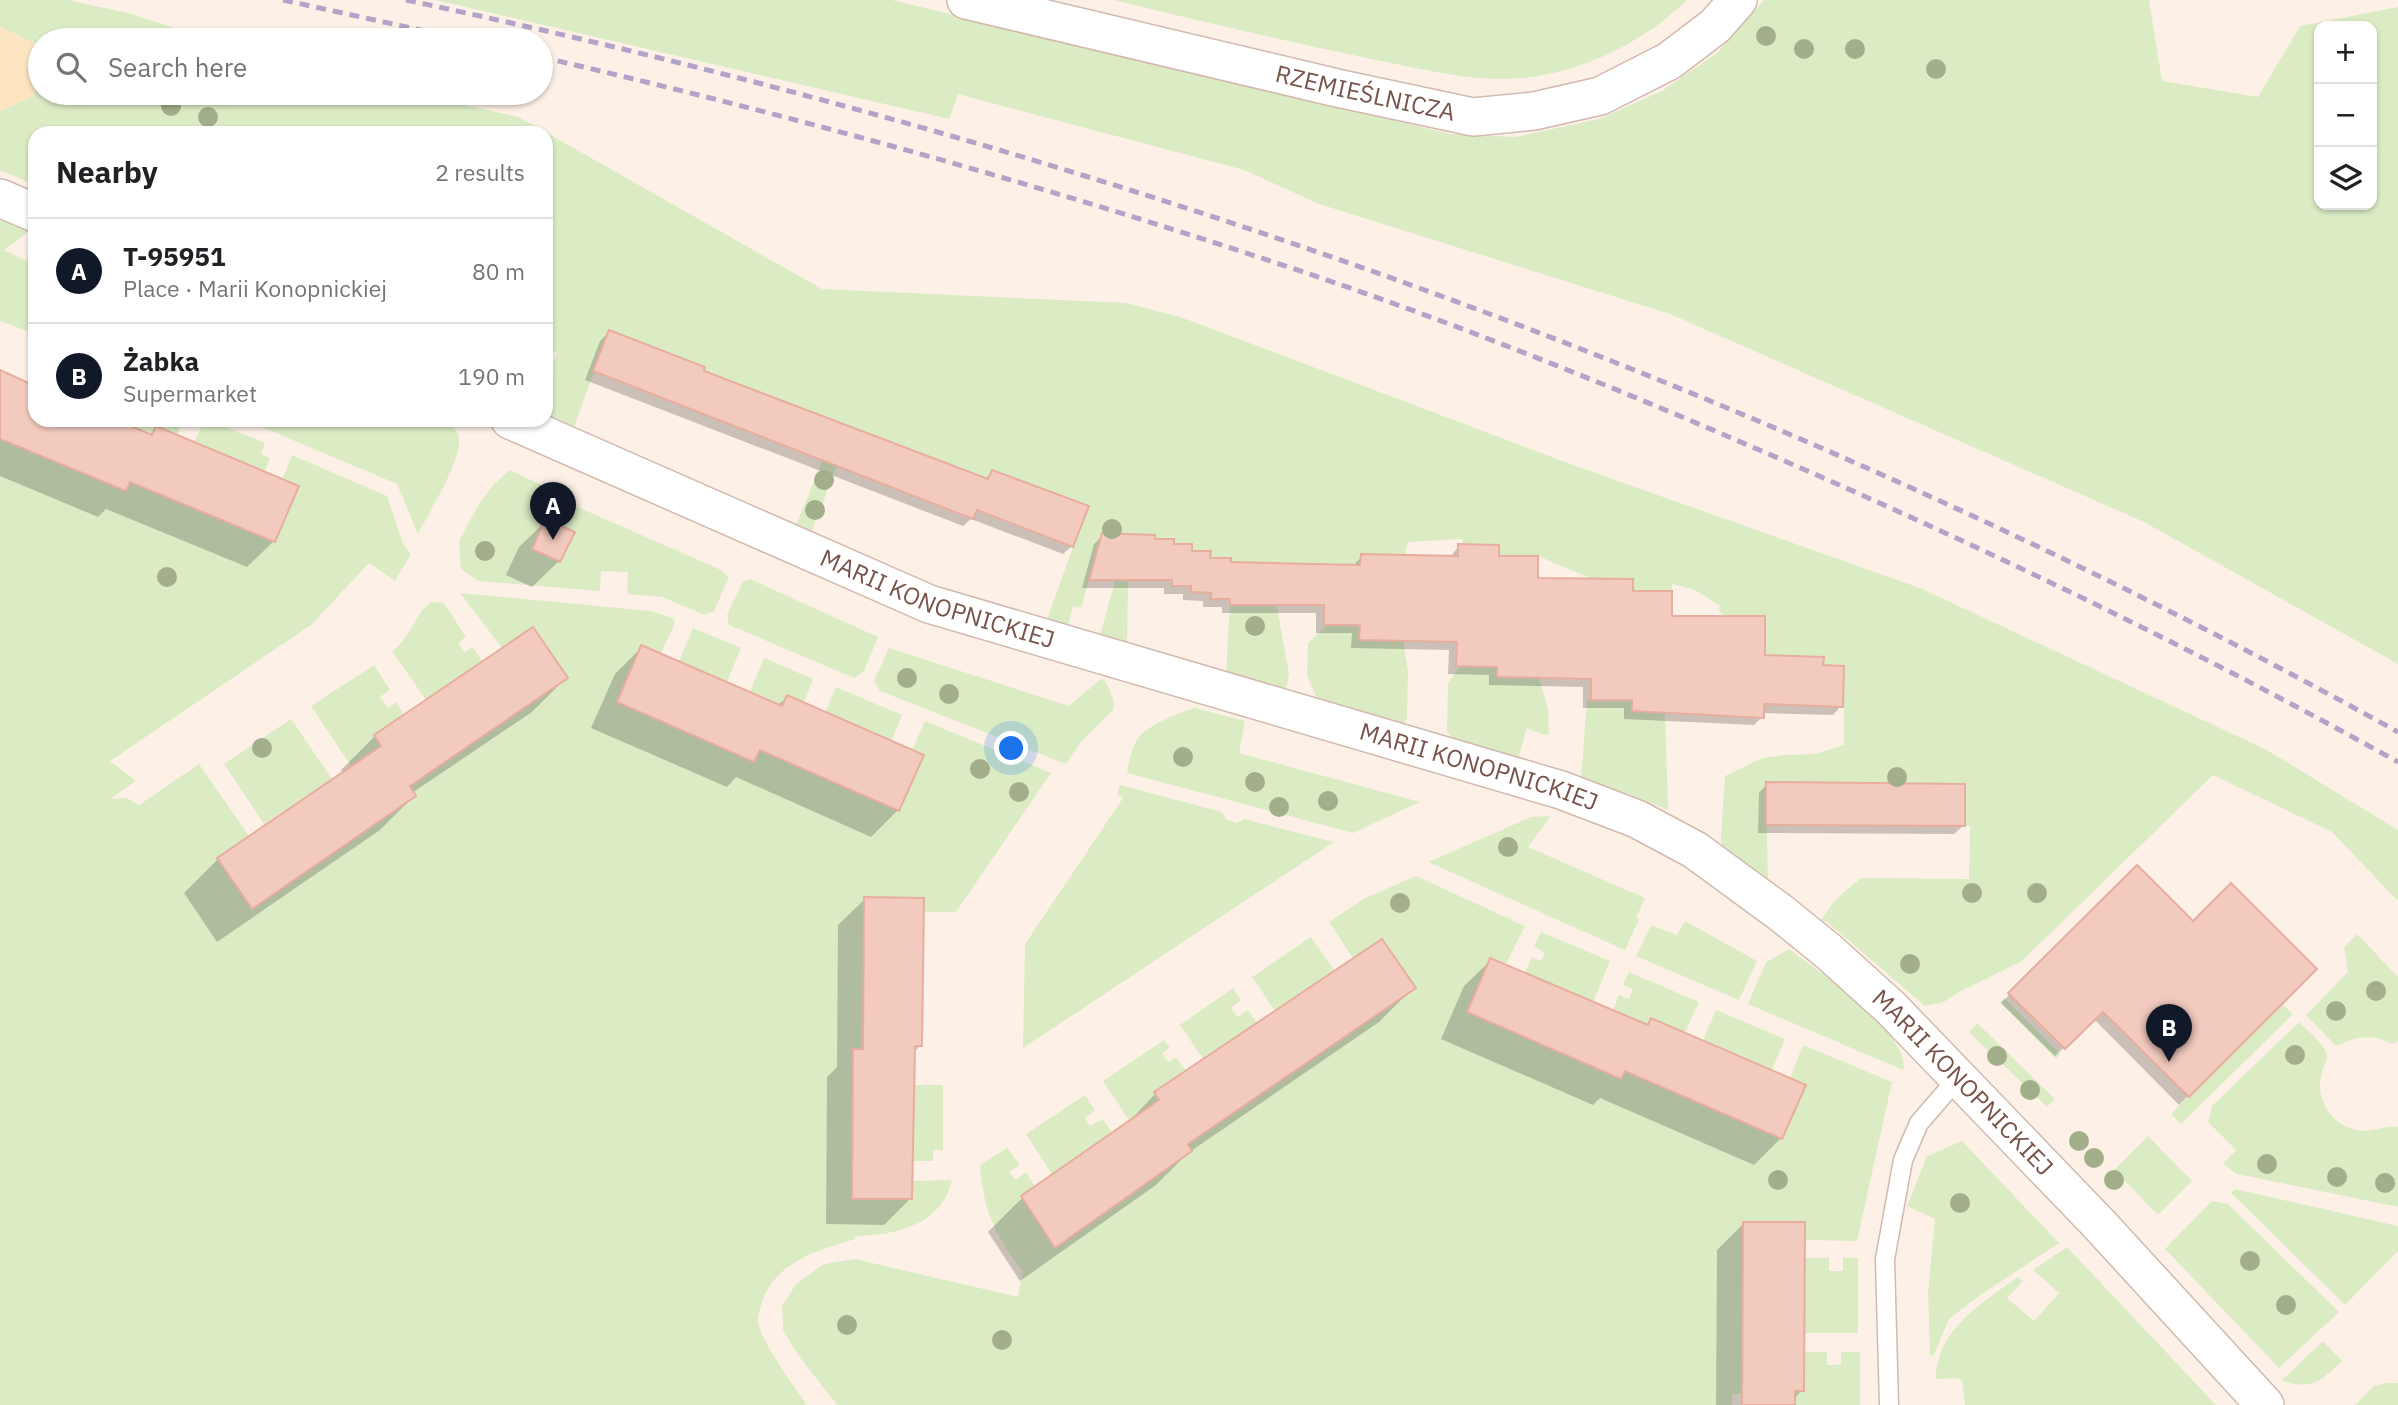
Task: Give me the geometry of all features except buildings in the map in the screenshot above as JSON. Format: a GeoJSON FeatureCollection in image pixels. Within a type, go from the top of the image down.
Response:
{"type":"FeatureCollection","features":[{"type":"Feature","properties":{"kind":"street","name":"RZEMIEŚLNICZA"},"geometry":{"type":"LineString","coordinates":[[967,0],[1337,88],[1473,117],[1534,111],[1600,96],[1669,61],[1715,26],[1738,0]]}},
{"type":"Feature","properties":{"kind":"street"},"geometry":{"type":"LineString","coordinates":[[0,198],[28,210]]}},
{"type":"Feature","properties":{"kind":"street","name":"MARII KONOPNICKIEJ"},"geometry":{"type":"LineString","coordinates":[[526,427],[929,604],[1561,790],[1637,819],[1695,850],[1781,913],[1891,1008],[2099,1224],[2265,1405]]}},
{"type":"Feature","properties":{"kind":"lane"},"geometry":{"type":"LineString","coordinates":[[1889,1405],[1885,1259],[1903,1160],[1919,1123],[1958,1079]]}},
{"type":"Feature","properties":{"kind":"green space"},"geometry":{"type":"Polygon","coordinates":[[[0,0],[68,0],[128,13],[175,28],[28,28],[28,40],[0,27],[0,0]]]}},
{"type":"Feature","properties":{"kind":"green space"},"geometry":{"type":"Polygon","coordinates":[[[436,0],[892,0],[1450,134],[1515,137],[1599,119],[1662,91],[1717,53],[1764,0],[2149,0],[2162,81],[2258,97],[2300,26],[2314,23],[2314,210],[2377,210],[2377,21],[2326,21],[2398,7],[2398,664],[2144,522],[1670,314],[1319,204],[1244,170],[958,94],[949,119],[436,0]]]}},
{"type":"Feature","properties":{"kind":"green space"},"geometry":{"type":"Polygon","coordinates":[[[1113,0],[1687,0],[1632,42],[1590,62],[1546,75],[1486,79],[1412,67],[1277,39],[1113,0]]]}},
{"type":"Feature","properties":{"kind":"green space"},"geometry":{"type":"Polygon","coordinates":[[[28,98],[28,105],[464,105],[519,117],[535,126],[28,126],[28,182],[0,170],[0,111],[28,98]]]}},
{"type":"Feature","properties":{"kind":"green space"},"geometry":{"type":"Polygon","coordinates":[[[553,136],[822,289],[1127,303],[1183,318],[1573,465],[1920,588],[2267,750],[2398,830],[2398,901],[2332,832],[2213,775],[2022,961],[1944,1002],[1925,1006],[1827,922],[1821,920],[1835,900],[1861,878],[1969,879],[1970,826],[1965,826],[1965,784],[1766,783],[1768,882],[1723,850],[1721,838],[1725,776],[1762,758],[1815,754],[1844,745],[1844,666],[1823,665],[1823,657],[1765,655],[1719,611],[1720,606],[1695,590],[1672,584],[1672,591],[1633,591],[1592,579],[1538,556],[1499,556],[1499,545],[1463,544],[1462,539],[1408,542],[1405,555],[1361,554],[1360,565],[1277,562],[1277,607],[1289,674],[1286,691],[1226,673],[1230,605],[1270,605],[1270,563],[1231,562],[1230,558],[1210,558],[1210,551],[1192,551],[1174,544],[1173,539],[1129,534],[1127,644],[1100,635],[1116,578],[1091,572],[1081,608],[1073,606],[1068,627],[1047,619],[1088,506],[992,470],[988,479],[852,427],[811,533],[796,525],[838,423],[704,371],[705,367],[609,330],[574,427],[553,418],[553,364],[557,353],[553,351],[553,136]]]}},
{"type":"Feature","properties":{"kind":"green space"},"geometry":{"type":"Polygon","coordinates":[[[0,217],[28,229],[28,232],[4,250],[28,262],[28,331],[0,321],[0,217]]]}},
{"type":"Feature","properties":{"kind":"green space"},"geometry":{"type":"Polygon","coordinates":[[[133,427],[156,427],[152,435],[133,427]]]}},
{"type":"Feature","properties":{"kind":"green space"},"geometry":{"type":"Polygon","coordinates":[[[158,427],[180,427],[177,435],[158,427]]]}},
{"type":"Feature","properties":{"kind":"green space"},"geometry":{"type":"Polygon","coordinates":[[[201,427],[226,427],[265,443],[261,454],[270,458],[265,471],[194,443],[201,427]]]}},
{"type":"Feature","properties":{"kind":"green space"},"geometry":{"type":"Polygon","coordinates":[[[262,427],[454,427],[458,434],[459,448],[450,473],[418,534],[397,484],[262,427]]]}},
{"type":"Feature","properties":{"kind":"green space"},"geometry":{"type":"Polygon","coordinates":[[[0,439],[125,491],[130,482],[298,486],[282,479],[292,455],[387,496],[403,544],[411,554],[395,581],[369,563],[311,625],[110,761],[136,781],[110,799],[126,798],[139,805],[199,764],[249,836],[217,858],[252,909],[416,796],[410,786],[568,678],[533,627],[502,648],[460,593],[651,611],[673,618],[675,623],[661,653],[641,645],[617,702],[754,761],[760,750],[899,811],[924,756],[912,750],[925,721],[1051,773],[956,912],[923,912],[923,898],[864,897],[863,1049],[853,1050],[852,1198],[912,1199],[912,1181],[952,1180],[947,1195],[928,1217],[901,1230],[855,1236],[855,1239],[814,1253],[789,1266],[770,1286],[759,1312],[760,1329],[778,1363],[807,1405],[0,1405],[0,439]]]}},
{"type":"Feature","properties":{"kind":"green space"},"geometry":{"type":"Polygon","coordinates":[[[510,470],[556,492],[555,497],[721,570],[729,577],[714,611],[705,615],[662,597],[627,594],[628,572],[601,571],[600,591],[478,581],[461,569],[459,541],[479,504],[494,484],[510,470]]]}},
{"type":"Feature","properties":{"kind":"green space"},"geometry":{"type":"Polygon","coordinates":[[[750,579],[878,637],[864,671],[854,678],[729,625],[727,615],[743,581],[750,579]]]}},
{"type":"Feature","properties":{"kind":"green space"},"geometry":{"type":"Polygon","coordinates":[[[432,602],[444,603],[466,637],[458,643],[464,652],[473,647],[483,662],[426,700],[392,651],[405,639],[421,612],[432,602]]]}},
{"type":"Feature","properties":{"kind":"green space"},"geometry":{"type":"Polygon","coordinates":[[[1327,625],[1360,627],[1360,640],[1403,641],[1408,671],[1407,718],[1404,723],[1317,699],[1307,676],[1308,643],[1327,625]]]}},
{"type":"Feature","properties":{"kind":"green space"},"geometry":{"type":"Polygon","coordinates":[[[693,628],[741,648],[727,682],[679,661],[693,628]]]}},
{"type":"Feature","properties":{"kind":"green space"},"geometry":{"type":"Polygon","coordinates":[[[889,648],[1069,706],[1101,679],[1112,694],[1113,710],[1080,743],[1066,764],[880,691],[874,681],[889,648]]]}},
{"type":"Feature","properties":{"kind":"green space"},"geometry":{"type":"Polygon","coordinates":[[[764,658],[813,679],[804,702],[787,695],[782,706],[750,692],[764,658]]]}},
{"type":"Feature","properties":{"kind":"green space"},"geometry":{"type":"Polygon","coordinates":[[[374,665],[390,690],[380,697],[388,708],[396,702],[404,715],[381,745],[351,766],[311,706],[374,665]]]}},
{"type":"Feature","properties":{"kind":"green space"},"geometry":{"type":"Polygon","coordinates":[[[1460,666],[1497,667],[1498,677],[1539,677],[1548,709],[1549,734],[1544,735],[1527,728],[1518,759],[1455,741],[1447,732],[1448,683],[1460,666]]]}},
{"type":"Feature","properties":{"kind":"green space"},"geometry":{"type":"Polygon","coordinates":[[[836,687],[902,715],[891,741],[825,712],[836,687]]]}},
{"type":"Feature","properties":{"kind":"green space"},"geometry":{"type":"Polygon","coordinates":[[[1587,700],[1632,700],[1632,711],[1665,711],[1668,810],[1581,779],[1587,700]]]}},
{"type":"Feature","properties":{"kind":"green space"},"geometry":{"type":"Polygon","coordinates":[[[1195,708],[1245,721],[1239,753],[1420,802],[1353,833],[1127,773],[1133,748],[1145,732],[1166,719],[1195,708]]]}},
{"type":"Feature","properties":{"kind":"green space"},"geometry":{"type":"Polygon","coordinates":[[[291,719],[332,779],[264,824],[224,764],[291,719]]]}},
{"type":"Feature","properties":{"kind":"green space"},"geometry":{"type":"Polygon","coordinates":[[[1120,785],[1222,812],[1226,819],[1237,823],[1244,819],[1334,842],[1023,1048],[1025,944],[1123,798],[1117,794],[1120,785]]]}},
{"type":"Feature","properties":{"kind":"green space"},"geometry":{"type":"Polygon","coordinates":[[[1531,817],[1550,817],[1528,847],[1645,898],[1625,950],[1428,862],[1531,817]]]}},
{"type":"Feature","properties":{"kind":"green space"},"geometry":{"type":"Polygon","coordinates":[[[1416,876],[1525,926],[1506,964],[1490,958],[1467,1012],[1620,1079],[1625,1071],[1782,1139],[1806,1085],[1790,1078],[1803,1045],[1892,1082],[1857,1241],[1805,1240],[1805,1222],[1743,1222],[1742,1394],[1732,1394],[1732,1405],[837,1405],[798,1355],[783,1330],[782,1306],[796,1284],[824,1264],[855,1259],[1018,1297],[1023,1271],[992,1222],[984,1195],[980,1165],[1007,1148],[1020,1165],[1009,1172],[1016,1180],[1026,1172],[1035,1187],[1021,1197],[1055,1248],[1192,1151],[1188,1144],[1415,989],[1382,939],[1353,958],[1329,922],[1365,898],[1416,876]]]}},
{"type":"Feature","properties":{"kind":"green space"},"geometry":{"type":"Polygon","coordinates":[[[1685,921],[1757,961],[1739,1000],[1636,956],[1651,925],[1677,935],[1685,921]]]}},
{"type":"Feature","properties":{"kind":"green space"},"geometry":{"type":"Polygon","coordinates":[[[1541,932],[1610,961],[1593,1002],[1525,972],[1532,957],[1541,961],[1545,953],[1534,947],[1541,932]]]}},
{"type":"Feature","properties":{"kind":"green space"},"geometry":{"type":"Polygon","coordinates":[[[2357,934],[2398,977],[2398,1041],[2392,1044],[2367,1037],[2335,1045],[2306,1015],[2348,972],[2344,947],[2357,934]]]}},
{"type":"Feature","properties":{"kind":"green space"},"geometry":{"type":"Polygon","coordinates":[[[1311,937],[1335,971],[1275,1011],[1252,977],[1311,937]]]}},
{"type":"Feature","properties":{"kind":"green space"},"geometry":{"type":"Polygon","coordinates":[[[1789,949],[1860,1004],[1878,1022],[1893,1039],[1902,1056],[1903,1070],[1748,1004],[1766,962],[1789,949]]]}},
{"type":"Feature","properties":{"kind":"green space"},"geometry":{"type":"Polygon","coordinates":[[[1629,972],[1699,1002],[1685,1032],[1652,1018],[1648,1025],[1613,1010],[1619,995],[1629,999],[1633,989],[1623,985],[1629,972]]]}},
{"type":"Feature","properties":{"kind":"green space"},"geometry":{"type":"Polygon","coordinates":[[[1233,988],[1241,1000],[1231,1008],[1237,1017],[1248,1010],[1257,1023],[1204,1060],[1180,1025],[1233,988]]]}},
{"type":"Feature","properties":{"kind":"green space"},"geometry":{"type":"Polygon","coordinates":[[[2004,998],[2060,1054],[2056,1059],[2000,1002],[2004,998]]]}},
{"type":"Feature","properties":{"kind":"green space"},"geometry":{"type":"Polygon","coordinates":[[[2282,1004],[2293,1014],[2181,1124],[2171,1114],[2282,1004]]]}},
{"type":"Feature","properties":{"kind":"green space"},"geometry":{"type":"Polygon","coordinates":[[[1716,1010],[1785,1039],[1772,1070],[1703,1040],[1716,1010]]]}},
{"type":"Feature","properties":{"kind":"green space"},"geometry":{"type":"Polygon","coordinates":[[[2299,1022],[2326,1051],[2327,1058],[2320,1085],[2324,1102],[2333,1117],[2356,1130],[2398,1127],[2398,1207],[2237,1174],[2223,1164],[2236,1150],[2208,1122],[2212,1106],[2299,1022]]]}},
{"type":"Feature","properties":{"kind":"green space"},"geometry":{"type":"Polygon","coordinates":[[[1977,1023],[2055,1099],[2047,1107],[1969,1032],[1977,1023]]]}},
{"type":"Feature","properties":{"kind":"green space"},"geometry":{"type":"Polygon","coordinates":[[[1164,1040],[1170,1048],[1162,1053],[1168,1062],[1176,1058],[1186,1071],[1154,1092],[1159,1100],[1129,1120],[1103,1081],[1164,1040]]]}},
{"type":"Feature","properties":{"kind":"green space"},"geometry":{"type":"Polygon","coordinates":[[[913,1085],[943,1085],[943,1150],[933,1150],[933,1161],[913,1161],[913,1085]]]}},
{"type":"Feature","properties":{"kind":"green space"},"geometry":{"type":"Polygon","coordinates":[[[1085,1095],[1095,1110],[1085,1118],[1090,1126],[1103,1119],[1113,1134],[1052,1174],[1026,1134],[1085,1095]]]}},
{"type":"Feature","properties":{"kind":"green space"},"geometry":{"type":"Polygon","coordinates":[[[2148,1136],[2192,1181],[2158,1215],[2122,1178],[2117,1182],[2109,1175],[2148,1136]]]}},
{"type":"Feature","properties":{"kind":"green space"},"geometry":{"type":"Polygon","coordinates":[[[1962,1141],[2059,1243],[1949,1319],[1933,1356],[1930,1355],[1928,1292],[1935,1219],[1907,1206],[1927,1156],[1962,1141]]]}},
{"type":"Feature","properties":{"kind":"green space"},"geometry":{"type":"Polygon","coordinates":[[[2235,1189],[2398,1226],[2398,1251],[2345,1305],[2231,1193],[2235,1189]]]}},
{"type":"Feature","properties":{"kind":"green space"},"geometry":{"type":"Polygon","coordinates":[[[2212,1201],[2228,1204],[2339,1312],[2279,1368],[2165,1249],[2212,1201]]]}},
{"type":"Feature","properties":{"kind":"green space"},"geometry":{"type":"Polygon","coordinates":[[[2067,1247],[2216,1405],[1965,1405],[1962,1381],[1957,1378],[1936,1379],[1938,1362],[1953,1332],[1977,1307],[2018,1277],[2023,1281],[2007,1298],[2034,1321],[2059,1293],[2033,1270],[2067,1247]]]}},
{"type":"Feature","properties":{"kind":"green space"},"geometry":{"type":"Polygon","coordinates":[[[1805,1258],[1829,1258],[1829,1271],[1843,1271],[1843,1258],[1858,1258],[1858,1333],[1805,1333],[1805,1258]]]}},
{"type":"Feature","properties":{"kind":"green space"},"geometry":{"type":"Polygon","coordinates":[[[2323,1341],[2342,1361],[2315,1382],[2301,1385],[2282,1380],[2323,1341]]]}},
{"type":"Feature","properties":{"kind":"green space"},"geometry":{"type":"Polygon","coordinates":[[[1805,1352],[1827,1352],[1827,1365],[1841,1365],[1841,1352],[1860,1352],[1860,1405],[1795,1405],[1795,1391],[1804,1391],[1805,1352]]]}},
{"type":"Feature","properties":{"kind":"green space"},"geometry":{"type":"Polygon","coordinates":[[[2398,1383],[2398,1405],[2355,1405],[2374,1386],[2398,1383]]]}},
{"type":"Feature","properties":{"kind":"sand"},"geometry":{"type":"Polygon","coordinates":[[[0,27],[28,40],[28,98],[0,111],[0,27]]]}},
{"type":"Feature","properties":{"kind":"railway"},"geometry":{"type":"LineString","coordinates":[[283,0],[411,28]]}},
{"type":"Feature","properties":{"kind":"railway"},"geometry":{"type":"LineString","coordinates":[[406,0],[527,28]]}},
{"type":"Feature","properties":{"kind":"railway"},"geometry":{"type":"LineString","coordinates":[[553,34],[666,60],[923,128],[1178,205],[1429,292],[1678,388],[1922,493],[2162,608],[2398,732]]}},
{"type":"Feature","properties":{"kind":"railway"},"geometry":{"type":"LineString","coordinates":[[553,60],[738,105],[1031,186],[1321,278],[1494,341],[1722,434],[1936,529],[2169,641],[2398,762]]}},
{"type":"Feature","properties":{"kind":"place","name":"T-95951"},"geometry":{"type":"Point","coordinates":[553,540]}},
{"type":"Feature","properties":{"kind":"place","name":"Żabka"},"geometry":{"type":"Point","coordinates":[2169,1062]}}]}
